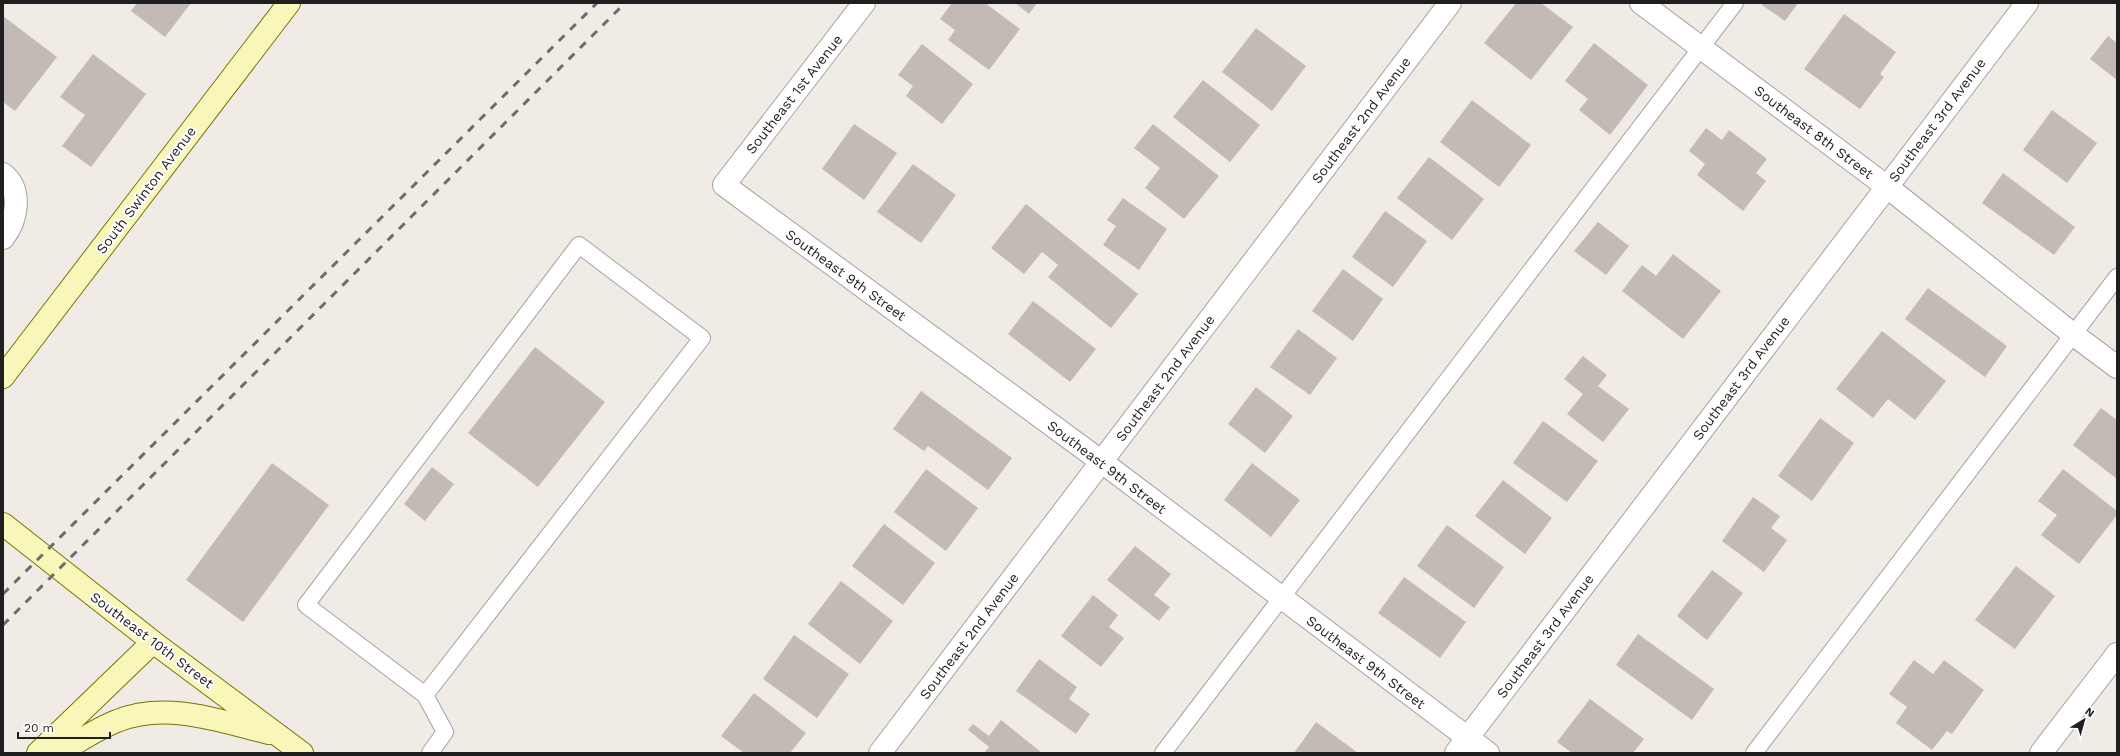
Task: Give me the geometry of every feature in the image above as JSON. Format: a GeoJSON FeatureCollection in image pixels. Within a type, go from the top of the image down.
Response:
{"type":"FeatureCollection","features":[{"type":"Feature","properties":{"kind":"street","name":"South Swinton Avenue"},"geometry":{"type":"LineString","coordinates":[[3,377],[289,3]]}},
{"type":"Feature","properties":{"kind":"street","name":"Southeast 1st Avenue"},"geometry":{"type":"LineString","coordinates":[[724,185],[864,3]]}},
{"type":"Feature","properties":{"kind":"street","name":"Southeast 2nd Avenue"},"geometry":{"type":"LineString","coordinates":[[880,753],[1450,3]]}},
{"type":"Feature","properties":{"kind":"street","name":"Southeast 8th Street"},"geometry":{"type":"LineString","coordinates":[[1641,3],[1886,186],[2074,335],[2117,367]]}},
{"type":"Feature","properties":{"kind":"street","name":"Southeast 3rd Avenue"},"geometry":{"type":"LineString","coordinates":[[1462,746],[1886,186],[2027,3]]}},
{"type":"Feature","properties":{"kind":"street"},"geometry":{"type":"LineString","coordinates":[[3,174],[14,193],[16,211],[11,228],[3,238]]}},
{"type":"Feature","properties":{"kind":"street","name":"Southeast 9th Street"},"geometry":{"type":"LineString","coordinates":[[724,185],[1102,462],[1281,598],[1462,746],[1488,753]]}},
{"type":"Feature","properties":{"kind":"street","name":"Southeast 10th Street"},"geometry":{"type":"LineString","coordinates":[[3,524],[153,642],[302,753]]}},
{"type":"Feature","properties":{"kind":"street"},"geometry":{"type":"LineString","coordinates":[[38,753],[153,642]]}},
{"type":"Feature","properties":{"kind":"street"},"geometry":{"type":"LineString","coordinates":[[2041,753],[2117,654]]}},
{"type":"Feature","properties":{"kind":"street"},"geometry":{"type":"LineString","coordinates":[[58,753],[117,721],[159,711],[197,716],[278,735]]}},
{"type":"Feature","properties":{"kind":"lane"},"geometry":{"type":"LineString","coordinates":[[1163,753],[1736,3]]}},
{"type":"Feature","properties":{"kind":"lane"},"geometry":{"type":"LineString","coordinates":[[425,695],[702,338],[579,245],[306,605],[425,695],[445,732],[430,753]]}},
{"type":"Feature","properties":{"kind":"lane"},"geometry":{"type":"LineString","coordinates":[[1754,753],[2117,277]]}},
{"type":"Feature","properties":{"kind":"building"},"geometry":{"type":"Polygon","coordinates":[[[137,3],[191,3],[165,37],[131,11],[137,3]]]}},
{"type":"Feature","properties":{"kind":"building"},"geometry":{"type":"Polygon","coordinates":[[[952,3],[985,3],[1020,29],[989,70],[948,40],[955,30],[940,19],[952,3]]]}},
{"type":"Feature","properties":{"kind":"building"},"geometry":{"type":"Polygon","coordinates":[[[1015,3],[1037,3],[1029,14],[1015,3]]]}},
{"type":"Feature","properties":{"kind":"building"},"geometry":{"type":"Polygon","coordinates":[[[1516,3],[1541,3],[1573,27],[1531,80],[1484,43],[1516,3]]]}},
{"type":"Feature","properties":{"kind":"building"},"geometry":{"type":"Polygon","coordinates":[[[1763,3],[1798,3],[1785,21],[1762,5],[1763,3]]]}},
{"type":"Feature","properties":{"kind":"building"},"geometry":{"type":"Polygon","coordinates":[[[1844,14],[1896,52],[1880,74],[1884,77],[1860,109],[1804,69],[1844,14]]]}},
{"type":"Feature","properties":{"kind":"building"},"geometry":{"type":"Polygon","coordinates":[[[3,16],[57,57],[15,111],[3,102],[3,16]]]}},
{"type":"Feature","properties":{"kind":"building"},"geometry":{"type":"Polygon","coordinates":[[[1256,28],[1306,66],[1272,111],[1222,72],[1256,28]]]}},
{"type":"Feature","properties":{"kind":"building"},"geometry":{"type":"Polygon","coordinates":[[[2108,36],[2117,43],[2117,80],[2090,59],[2108,36]]]}},
{"type":"Feature","properties":{"kind":"building"},"geometry":{"type":"Polygon","coordinates":[[[1594,43],[1648,85],[1610,135],[1579,110],[1588,99],[1565,81],[1594,43]]]}},
{"type":"Feature","properties":{"kind":"building"},"geometry":{"type":"Polygon","coordinates":[[[922,44],[973,84],[942,124],[906,96],[913,86],[898,75],[922,44]]]}},
{"type":"Feature","properties":{"kind":"building"},"geometry":{"type":"Polygon","coordinates":[[[93,54],[146,94],[91,167],[62,146],[85,115],[60,97],[93,54]]]}},
{"type":"Feature","properties":{"kind":"building"},"geometry":{"type":"Polygon","coordinates":[[[1203,80],[1260,125],[1230,162],[1173,117],[1203,80]]]}},
{"type":"Feature","properties":{"kind":"building"},"geometry":{"type":"Polygon","coordinates":[[[1472,100],[1531,145],[1499,187],[1440,142],[1472,100]]]}},
{"type":"Feature","properties":{"kind":"building"},"geometry":{"type":"Polygon","coordinates":[[[2052,110],[2097,143],[2067,183],[2023,150],[2052,110]]]}},
{"type":"Feature","properties":{"kind":"building"},"geometry":{"type":"Polygon","coordinates":[[[854,124],[897,153],[864,200],[822,169],[854,124]]]}},
{"type":"Feature","properties":{"kind":"building"},"geometry":{"type":"Polygon","coordinates":[[[1153,124],[1219,176],[1184,219],[1145,188],[1160,168],[1134,148],[1153,124]]]}},
{"type":"Feature","properties":{"kind":"building"},"geometry":{"type":"Polygon","coordinates":[[[1706,128],[1722,140],[1729,130],[1767,159],[1756,173],[1766,181],[1743,211],[1697,175],[1705,164],[1689,151],[1706,128]]]}},
{"type":"Feature","properties":{"kind":"building"},"geometry":{"type":"Polygon","coordinates":[[[1429,157],[1484,199],[1452,240],[1397,198],[1429,157]]]}},
{"type":"Feature","properties":{"kind":"building"},"geometry":{"type":"Polygon","coordinates":[[[913,164],[956,195],[921,243],[877,212],[913,164]]]}},
{"type":"Feature","properties":{"kind":"building"},"geometry":{"type":"Polygon","coordinates":[[[2003,173],[2075,227],[2054,255],[1982,203],[2003,173]]]}},
{"type":"Feature","properties":{"kind":"building"},"geometry":{"type":"Polygon","coordinates":[[[1123,198],[1167,229],[1139,270],[1103,245],[1116,226],[1107,220],[1123,198]]]}},
{"type":"Feature","properties":{"kind":"building"},"geometry":{"type":"Polygon","coordinates":[[[1026,204],[1138,294],[1111,328],[1048,277],[1058,265],[1042,252],[1024,274],[991,248],[1026,204]]]}},
{"type":"Feature","properties":{"kind":"building"},"geometry":{"type":"Polygon","coordinates":[[[1385,211],[1427,241],[1393,287],[1352,257],[1385,211]]]}},
{"type":"Feature","properties":{"kind":"building"},"geometry":{"type":"Polygon","coordinates":[[[1598,222],[1629,246],[1606,275],[1574,251],[1598,222]]]}},
{"type":"Feature","properties":{"kind":"building"},"geometry":{"type":"Polygon","coordinates":[[[1673,254],[1721,291],[1683,339],[1622,291],[1642,265],[1656,276],[1673,254]]]}},
{"type":"Feature","properties":{"kind":"building"},"geometry":{"type":"Polygon","coordinates":[[[1343,269],[1383,299],[1353,341],[1312,311],[1343,269]]]}},
{"type":"Feature","properties":{"kind":"building"},"geometry":{"type":"Polygon","coordinates":[[[1928,288],[2007,346],[1985,377],[1905,319],[1928,288]]]}},
{"type":"Feature","properties":{"kind":"building"},"geometry":{"type":"Polygon","coordinates":[[[1033,301],[1096,349],[1070,382],[1008,334],[1033,301]]]}},
{"type":"Feature","properties":{"kind":"building"},"geometry":{"type":"Polygon","coordinates":[[[1298,329],[1337,358],[1310,395],[1270,367],[1298,329]]]}},
{"type":"Feature","properties":{"kind":"building"},"geometry":{"type":"Polygon","coordinates":[[[1882,331],[1946,381],[1915,420],[1888,399],[1873,418],[1836,389],[1882,331]]]}},
{"type":"Feature","properties":{"kind":"building"},"geometry":{"type":"Polygon","coordinates":[[[535,347],[605,402],[538,487],[468,433],[535,347]]]}},
{"type":"Feature","properties":{"kind":"building"},"geometry":{"type":"Polygon","coordinates":[[[1583,356],[1607,375],[1598,386],[1629,409],[1603,442],[1567,414],[1583,394],[1564,379],[1583,356]]]}},
{"type":"Feature","properties":{"kind":"building"},"geometry":{"type":"Polygon","coordinates":[[[1256,387],[1293,416],[1265,453],[1228,424],[1256,387]]]}},
{"type":"Feature","properties":{"kind":"building"},"geometry":{"type":"Polygon","coordinates":[[[921,391],[1012,458],[988,490],[928,446],[924,451],[893,429],[921,391]]]}},
{"type":"Feature","properties":{"kind":"building"},"geometry":{"type":"Polygon","coordinates":[[[2101,408],[2117,420],[2117,479],[2073,445],[2101,408]]]}},
{"type":"Feature","properties":{"kind":"building"},"geometry":{"type":"Polygon","coordinates":[[[1820,418],[1854,443],[1812,501],[1778,476],[1820,418]]]}},
{"type":"Feature","properties":{"kind":"building"},"geometry":{"type":"Polygon","coordinates":[[[1543,421],[1598,461],[1567,502],[1513,463],[1543,421]]]}},
{"type":"Feature","properties":{"kind":"building"},"geometry":{"type":"Polygon","coordinates":[[[272,463],[329,505],[243,622],[186,580],[272,463]]]}},
{"type":"Feature","properties":{"kind":"building"},"geometry":{"type":"Polygon","coordinates":[[[1252,463],[1300,500],[1271,537],[1224,500],[1252,463]]]}},
{"type":"Feature","properties":{"kind":"building"},"geometry":{"type":"Polygon","coordinates":[[[432,467],[454,484],[425,521],[404,504],[432,467]]]}},
{"type":"Feature","properties":{"kind":"building"},"geometry":{"type":"Polygon","coordinates":[[[926,469],[978,508],[946,551],[894,512],[926,469]]]}},
{"type":"Feature","properties":{"kind":"building"},"geometry":{"type":"Polygon","coordinates":[[[2063,469],[2117,511],[2117,515],[2079,564],[2041,535],[2057,515],[2038,501],[2063,469]]]}},
{"type":"Feature","properties":{"kind":"building"},"geometry":{"type":"Polygon","coordinates":[[[1503,480],[1552,518],[1525,554],[1475,516],[1503,480]]]}},
{"type":"Feature","properties":{"kind":"building"},"geometry":{"type":"Polygon","coordinates":[[[1753,497],[1780,516],[1771,528],[1787,540],[1764,572],[1722,541],[1753,497]]]}},
{"type":"Feature","properties":{"kind":"building"},"geometry":{"type":"Polygon","coordinates":[[[884,524],[935,563],[903,605],[852,566],[884,524]]]}},
{"type":"Feature","properties":{"kind":"building"},"geometry":{"type":"Polygon","coordinates":[[[1447,525],[1504,567],[1474,608],[1417,566],[1447,525]]]}},
{"type":"Feature","properties":{"kind":"building"},"geometry":{"type":"Polygon","coordinates":[[[1135,546],[1171,574],[1154,595],[1170,607],[1159,621],[1107,580],[1135,546]]]}},
{"type":"Feature","properties":{"kind":"building"},"geometry":{"type":"Polygon","coordinates":[[[2016,566],[2055,596],[2015,649],[1975,620],[2016,566]]]}},
{"type":"Feature","properties":{"kind":"building"},"geometry":{"type":"Polygon","coordinates":[[[1712,570],[1743,593],[1707,640],[1677,616],[1712,570]]]}},
{"type":"Feature","properties":{"kind":"building"},"geometry":{"type":"Polygon","coordinates":[[[1404,577],[1466,622],[1440,658],[1378,613],[1404,577]]]}},
{"type":"Feature","properties":{"kind":"building"},"geometry":{"type":"Polygon","coordinates":[[[841,581],[893,621],[860,664],[808,624],[841,581]]]}},
{"type":"Feature","properties":{"kind":"building"},"geometry":{"type":"Polygon","coordinates":[[[1093,595],[1118,615],[1109,627],[1124,638],[1101,667],[1061,636],[1093,595]]]}},
{"type":"Feature","properties":{"kind":"building"},"geometry":{"type":"Polygon","coordinates":[[[1638,634],[1714,689],[1692,720],[1616,665],[1638,634]]]}},
{"type":"Feature","properties":{"kind":"building"},"geometry":{"type":"Polygon","coordinates":[[[794,635],[849,674],[817,718],[763,679],[794,635]]]}},
{"type":"Feature","properties":{"kind":"building"},"geometry":{"type":"Polygon","coordinates":[[[1039,659],[1077,687],[1069,699],[1090,714],[1076,734],[1016,691],[1039,659]]]}},
{"type":"Feature","properties":{"kind":"building"},"geometry":{"type":"Polygon","coordinates":[[[1914,660],[1933,674],[1944,660],[1984,690],[1952,734],[1947,731],[1932,750],[1896,723],[1907,707],[1889,694],[1914,660]]]}},
{"type":"Feature","properties":{"kind":"building"},"geometry":{"type":"Polygon","coordinates":[[[754,693],[806,733],[790,753],[744,753],[721,736],[754,693]]]}},
{"type":"Feature","properties":{"kind":"building"},"geometry":{"type":"Polygon","coordinates":[[[1590,699],[1644,739],[1633,753],[1572,753],[1557,742],[1590,699]]]}},
{"type":"Feature","properties":{"kind":"building"},"geometry":{"type":"Polygon","coordinates":[[[1001,720],[1042,753],[984,753],[989,747],[968,730],[973,724],[989,736],[1001,720]]]}},
{"type":"Feature","properties":{"kind":"building"},"geometry":{"type":"Polygon","coordinates":[[[1316,722],[1358,753],[1294,753],[1316,722]]]}},
{"type":"Feature","properties":{"kind":"railway"},"geometry":{"type":"LineString","coordinates":[[3,594],[597,3]]}},
{"type":"Feature","properties":{"kind":"railway"},"geometry":{"type":"LineString","coordinates":[[3,625],[625,3]]}}]}
